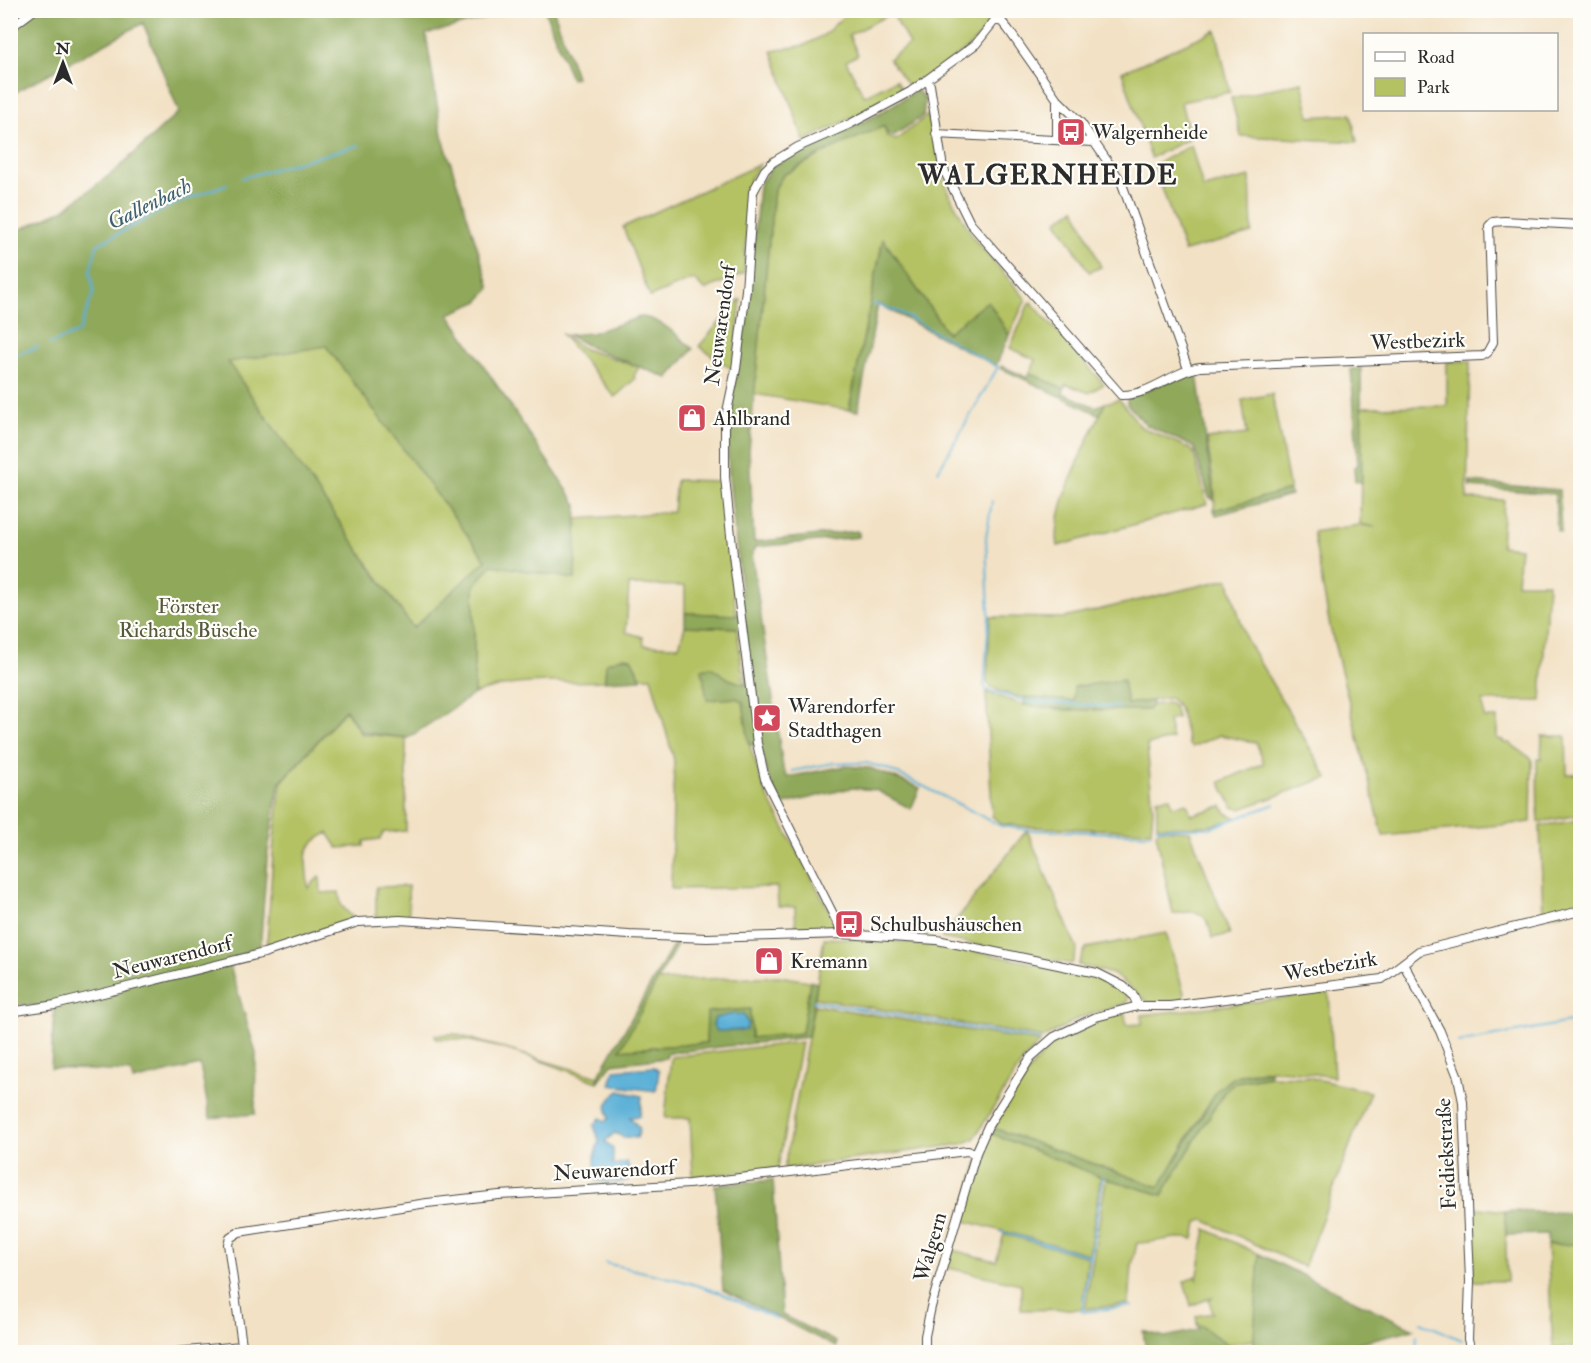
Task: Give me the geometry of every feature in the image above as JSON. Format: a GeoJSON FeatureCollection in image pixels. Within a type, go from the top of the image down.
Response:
{"type":"FeatureCollection","features":[{"type":"Feature","properties":{"kind":"street"},"geometry":{"type":"LineString","coordinates":[[10,28],[34,10]]}},
{"type":"Feature","properties":{"kind":"street"},"geometry":{"type":"LineString","coordinates":[[927,81],[930,85],[936,134],[947,179],[970,223],[1121,395],[1146,390],[1188,369],[1121,181],[1072,111],[1057,99],[1008,29],[1002,22],[995,20],[996,10]]}},
{"type":"Feature","properties":{"kind":"street","name":"Neuwarendorf"},"geometry":{"type":"LineString","coordinates":[[843,934],[765,779],[757,743],[731,533],[725,477],[725,421],[740,341],[753,192],[758,181],[773,162],[798,147],[850,124],[927,81],[976,44],[995,20]]}},
{"type":"Feature","properties":{"kind":"street"},"geometry":{"type":"LineString","coordinates":[[1057,99],[1057,140]]}},
{"type":"Feature","properties":{"kind":"street"},"geometry":{"type":"LineString","coordinates":[[936,134],[1094,142]]}},
{"type":"Feature","properties":{"kind":"street","name":"Westbezirk"},"geometry":{"type":"LineString","coordinates":[[1188,369],[1482,356],[1487,353],[1493,342],[1489,226],[1492,222],[1581,225]]}},
{"type":"Feature","properties":{"kind":"street","name":"Westbezirk"},"geometry":{"type":"LineString","coordinates":[[976,1153],[1022,1070],[1037,1051],[1065,1030],[1111,1012],[1138,1006],[1170,1006],[1382,979],[1419,951],[1581,911]]}},
{"type":"Feature","properties":{"kind":"street","name":"Neuwarendorf"},"geometry":{"type":"LineString","coordinates":[[10,1012],[55,1005],[264,953],[358,922],[410,921],[707,938],[843,934],[937,940],[1097,973],[1123,986],[1133,995],[1138,1006]]}},
{"type":"Feature","properties":{"kind":"street","name":"Feidiekstraße"},"geometry":{"type":"LineString","coordinates":[[1403,963],[1440,1031],[1460,1085],[1466,1136],[1468,1339],[1470,1347],[1477,1353]]}},
{"type":"Feature","properties":{"kind":"street","name":"Neuwarendorf"},"geometry":{"type":"LineString","coordinates":[[175,1353],[243,1349],[228,1244],[230,1238],[239,1232],[427,1203],[499,1195],[689,1184],[967,1151],[976,1153]]}},
{"type":"Feature","properties":{"kind":"street","name":"Walgern"},"geometry":{"type":"LineString","coordinates":[[926,1353],[925,1336],[931,1306],[976,1153]]}},
{"type":"Feature","properties":{"kind":"green space","name":"Förster Richards Büsche"},"geometry":{"type":"Polygon","coordinates":[[[11,11],[514,11],[426,34],[442,135],[490,288],[478,302],[449,314],[577,505],[575,579],[492,565],[474,586],[474,694],[408,738],[361,732],[346,709],[279,784],[267,858],[260,951],[228,959],[256,1053],[255,1114],[210,1118],[200,1065],[133,1081],[131,1072],[51,1068],[54,1007],[11,1004],[10,234],[63,210],[116,170],[179,112],[143,23],[19,90],[11,97],[11,11]],[[326,346],[228,362],[413,628],[486,560],[326,346]]]}},
{"type":"Feature","properties":{"kind":"green space"},"geometry":{"type":"Polygon","coordinates":[[[545,11],[554,11],[576,77],[571,79],[545,11]]]}},
{"type":"Feature","properties":{"kind":"green space"},"geometry":{"type":"Polygon","coordinates":[[[849,11],[992,11],[981,35],[971,45],[912,86],[908,86],[889,59],[909,44],[892,13],[849,35],[858,55],[846,61],[864,96],[896,80],[904,93],[804,141],[772,51],[805,45],[824,35],[849,11]]]}},
{"type":"Feature","properties":{"kind":"green space"},"geometry":{"type":"Polygon","coordinates":[[[1216,30],[1230,92],[1181,102],[1190,138],[1151,158],[1122,72],[1216,30]]]}},
{"type":"Feature","properties":{"kind":"green space"},"geometry":{"type":"Polygon","coordinates":[[[1302,82],[1310,117],[1351,114],[1357,142],[1241,136],[1231,98],[1302,82]]]}},
{"type":"Feature","properties":{"kind":"green space"},"geometry":{"type":"Polygon","coordinates":[[[917,90],[925,99],[923,116],[893,136],[888,135],[884,126],[833,148],[783,175],[774,190],[749,450],[754,542],[857,531],[859,533],[859,537],[755,547],[752,555],[783,768],[787,777],[846,766],[870,768],[920,788],[911,809],[876,790],[851,788],[781,805],[769,780],[761,750],[749,743],[743,702],[736,698],[707,700],[702,669],[711,667],[729,679],[746,685],[745,628],[685,626],[685,613],[736,615],[743,607],[729,479],[727,426],[750,281],[759,185],[772,166],[877,115],[917,90]]]}},
{"type":"Feature","properties":{"kind":"green space"},"geometry":{"type":"Polygon","coordinates":[[[928,115],[948,192],[974,239],[1026,299],[1009,335],[988,301],[947,333],[883,239],[849,410],[754,394],[774,190],[783,175],[833,148],[884,126],[887,137],[896,140],[928,115]]]}},
{"type":"Feature","properties":{"kind":"green space"},"geometry":{"type":"Polygon","coordinates":[[[1191,145],[1203,188],[1250,177],[1252,233],[1184,251],[1154,165],[1191,145]]]}},
{"type":"Feature","properties":{"kind":"green space"},"geometry":{"type":"Polygon","coordinates":[[[760,164],[750,179],[744,273],[704,290],[695,280],[690,280],[650,297],[623,227],[760,164]]]}},
{"type":"Feature","properties":{"kind":"green space"},"geometry":{"type":"Polygon","coordinates":[[[1075,208],[1101,267],[1089,272],[1057,221],[1075,208]]]}},
{"type":"Feature","properties":{"kind":"green space"},"geometry":{"type":"Polygon","coordinates":[[[883,239],[947,333],[988,301],[1009,335],[996,366],[878,304],[858,411],[849,410],[883,239]]]}},
{"type":"Feature","properties":{"kind":"green space"},"geometry":{"type":"Polygon","coordinates":[[[741,300],[733,370],[699,346],[741,300]]]}},
{"type":"Feature","properties":{"kind":"green space"},"geometry":{"type":"Polygon","coordinates":[[[1031,302],[1104,384],[1089,393],[1066,384],[1064,389],[1030,373],[1036,360],[1010,348],[1031,302]]]}},
{"type":"Feature","properties":{"kind":"green space"},"geometry":{"type":"Polygon","coordinates":[[[640,317],[662,324],[693,349],[668,378],[592,348],[568,335],[592,333],[640,317]]]}},
{"type":"Feature","properties":{"kind":"green space"},"geometry":{"type":"Polygon","coordinates":[[[561,333],[584,349],[639,367],[634,376],[635,379],[615,397],[561,333]]]}},
{"type":"Feature","properties":{"kind":"green space"},"geometry":{"type":"Polygon","coordinates":[[[326,346],[487,560],[413,628],[227,361],[326,346]]]}},
{"type":"Feature","properties":{"kind":"green space"},"geometry":{"type":"Polygon","coordinates":[[[1470,361],[1467,499],[1504,500],[1501,546],[1520,548],[1517,583],[1548,583],[1541,701],[1483,701],[1484,718],[1497,718],[1497,739],[1503,740],[1503,743],[1509,743],[1532,759],[1531,822],[1383,836],[1330,627],[1313,532],[1359,525],[1376,527],[1360,524],[1362,407],[1447,406],[1447,362],[1470,361]]]}},
{"type":"Feature","properties":{"kind":"green space"},"geometry":{"type":"Polygon","coordinates":[[[1002,366],[1028,378],[1030,373],[1064,389],[1063,393],[1095,407],[1105,403],[1100,415],[1000,368],[1002,366]]]}},
{"type":"Feature","properties":{"kind":"green space"},"geometry":{"type":"Polygon","coordinates":[[[1361,368],[1362,482],[1355,481],[1354,467],[1358,465],[1351,369],[1361,368]]]}},
{"type":"Feature","properties":{"kind":"green space"},"geometry":{"type":"Polygon","coordinates":[[[1193,370],[1197,373],[1214,500],[1209,497],[1194,447],[1146,425],[1127,404],[1127,398],[1193,370]]]}},
{"type":"Feature","properties":{"kind":"green space"},"geometry":{"type":"Polygon","coordinates":[[[1272,394],[1290,490],[1214,510],[1215,495],[1207,439],[1247,434],[1242,400],[1272,394]]]}},
{"type":"Feature","properties":{"kind":"green space"},"geometry":{"type":"Polygon","coordinates":[[[1119,399],[1141,427],[1191,449],[1207,504],[1058,546],[1057,530],[1060,512],[1073,474],[1105,403],[1119,399]]]}},
{"type":"Feature","properties":{"kind":"green space"},"geometry":{"type":"Polygon","coordinates":[[[676,480],[722,481],[736,615],[685,613],[685,586],[629,585],[626,632],[643,637],[644,645],[679,646],[685,626],[737,628],[744,685],[729,679],[711,667],[703,669],[707,700],[736,698],[743,702],[749,743],[765,792],[837,925],[834,931],[796,933],[795,907],[778,906],[777,887],[671,889],[674,760],[651,677],[641,677],[631,658],[606,663],[605,681],[522,683],[474,694],[474,586],[492,565],[575,579],[577,519],[673,512],[676,480]]]}},
{"type":"Feature","properties":{"kind":"green space"},"geometry":{"type":"Polygon","coordinates":[[[1470,482],[1559,490],[1561,532],[1557,531],[1555,494],[1470,487],[1470,482]]]}},
{"type":"Feature","properties":{"kind":"green space"},"geometry":{"type":"Polygon","coordinates":[[[1290,490],[1291,495],[1216,515],[1214,510],[1290,490]]]}},
{"type":"Feature","properties":{"kind":"green space"},"geometry":{"type":"Polygon","coordinates":[[[1228,579],[1246,639],[1328,779],[1241,809],[1233,807],[1220,782],[1264,763],[1256,743],[1220,735],[1192,747],[1189,745],[1179,707],[1170,698],[1127,704],[1123,680],[1074,687],[1074,701],[1015,696],[994,689],[987,683],[990,617],[1064,618],[1228,579]]]}},
{"type":"Feature","properties":{"kind":"green space"},"geometry":{"type":"Polygon","coordinates":[[[624,657],[631,658],[641,679],[605,681],[606,663],[624,657]]]}},
{"type":"Feature","properties":{"kind":"green space"},"geometry":{"type":"Polygon","coordinates":[[[1123,680],[1127,704],[1152,701],[1148,710],[1068,710],[1024,705],[1025,697],[1074,701],[1074,687],[1123,680]]]}},
{"type":"Feature","properties":{"kind":"green space"},"geometry":{"type":"Polygon","coordinates":[[[986,692],[1024,705],[1068,710],[1147,710],[1152,705],[1169,703],[1174,706],[1177,718],[1168,720],[1172,739],[1147,745],[1153,810],[1151,831],[1001,824],[992,816],[986,692]]]}},
{"type":"Feature","properties":{"kind":"green space"},"geometry":{"type":"Polygon","coordinates":[[[346,710],[361,734],[406,738],[406,831],[384,832],[380,839],[364,841],[364,846],[338,848],[328,833],[318,838],[308,849],[306,855],[308,888],[320,876],[321,893],[339,892],[341,905],[354,919],[271,947],[267,942],[274,840],[281,783],[346,710]]]}},
{"type":"Feature","properties":{"kind":"green space"},"geometry":{"type":"Polygon","coordinates":[[[1542,736],[1566,736],[1567,774],[1580,774],[1580,815],[1538,822],[1537,759],[1541,759],[1542,736]]]}},
{"type":"Feature","properties":{"kind":"green space"},"geometry":{"type":"Polygon","coordinates":[[[1170,797],[1172,806],[1187,803],[1191,815],[1222,806],[1226,813],[1237,818],[1207,826],[1157,826],[1157,799],[1170,797]]]}},
{"type":"Feature","properties":{"kind":"green space"},"geometry":{"type":"Polygon","coordinates":[[[1580,820],[1580,908],[1543,917],[1540,826],[1580,820]]]}},
{"type":"Feature","properties":{"kind":"green space"},"geometry":{"type":"Polygon","coordinates":[[[1160,829],[1190,831],[1230,934],[1212,938],[1207,922],[1200,914],[1189,912],[1173,914],[1156,833],[1160,829]]]}},
{"type":"Feature","properties":{"kind":"green space"},"geometry":{"type":"Polygon","coordinates":[[[1027,830],[1077,949],[1072,964],[942,938],[1027,830]]]}},
{"type":"Feature","properties":{"kind":"green space"},"geometry":{"type":"Polygon","coordinates":[[[408,886],[409,919],[376,917],[376,887],[408,886]]]}},
{"type":"Feature","properties":{"kind":"green space"},"geometry":{"type":"Polygon","coordinates":[[[1166,933],[1184,993],[1182,1001],[1149,1003],[1113,974],[1078,965],[1086,948],[1166,933]]]}},
{"type":"Feature","properties":{"kind":"green space"},"geometry":{"type":"Polygon","coordinates":[[[824,938],[885,940],[964,949],[1094,976],[1109,981],[1127,995],[1127,1003],[1079,1018],[1044,1038],[815,998],[824,938]]]}},
{"type":"Feature","properties":{"kind":"green space"},"geometry":{"type":"Polygon","coordinates":[[[677,939],[680,939],[620,1050],[706,1043],[707,1012],[750,1009],[751,1038],[802,1033],[810,981],[817,983],[808,1037],[668,1053],[666,1058],[612,1064],[598,1082],[600,1073],[677,939]]]}},
{"type":"Feature","properties":{"kind":"green space"},"geometry":{"type":"Polygon","coordinates":[[[779,976],[810,981],[802,1033],[751,1038],[750,1009],[708,1012],[706,1043],[619,1050],[656,981],[779,976]]]}},
{"type":"Feature","properties":{"kind":"green space"},"geometry":{"type":"Polygon","coordinates":[[[1329,993],[1334,1077],[1272,1070],[1236,1076],[1227,1082],[1206,1108],[1161,1186],[993,1128],[1030,1069],[1060,1039],[1078,1027],[1125,1013],[1126,1025],[1142,1024],[1142,1015],[1329,993]]]}},
{"type":"Feature","properties":{"kind":"green space"},"geometry":{"type":"Polygon","coordinates":[[[814,1005],[1040,1042],[1023,1061],[974,1139],[962,1144],[784,1169],[814,1005]]]}},
{"type":"Feature","properties":{"kind":"green space"},"geometry":{"type":"Polygon","coordinates":[[[455,1034],[599,1077],[598,1082],[518,1053],[475,1042],[436,1039],[435,1035],[455,1034]]]}},
{"type":"Feature","properties":{"kind":"green space"},"geometry":{"type":"Polygon","coordinates":[[[801,1042],[778,1168],[693,1177],[690,1118],[665,1118],[671,1057],[801,1042]]]}},
{"type":"Feature","properties":{"kind":"green space"},"geometry":{"type":"Polygon","coordinates":[[[1270,1071],[1270,1076],[1236,1082],[1224,1092],[1162,1195],[1101,1177],[990,1133],[993,1128],[1160,1186],[1218,1089],[1236,1076],[1270,1071]]]}},
{"type":"Feature","properties":{"kind":"green space"},"geometry":{"type":"Polygon","coordinates":[[[1270,1076],[1308,1077],[1370,1092],[1304,1267],[1204,1220],[1197,1222],[1194,1239],[1180,1238],[1137,1243],[1132,1265],[1129,1304],[1085,1309],[1106,1178],[1162,1195],[1224,1092],[1236,1082],[1270,1076]]]}},
{"type":"Feature","properties":{"kind":"green space"},"geometry":{"type":"Polygon","coordinates":[[[990,1133],[1101,1177],[1089,1254],[961,1220],[981,1151],[990,1133]]]}},
{"type":"Feature","properties":{"kind":"green space"},"geometry":{"type":"Polygon","coordinates":[[[773,1180],[782,1315],[836,1342],[836,1347],[723,1290],[715,1185],[773,1180]]]}},
{"type":"Feature","properties":{"kind":"green space"},"geometry":{"type":"Polygon","coordinates":[[[1471,1207],[1505,1211],[1507,1281],[1473,1281],[1471,1207]]]}},
{"type":"Feature","properties":{"kind":"green space"},"geometry":{"type":"Polygon","coordinates":[[[1505,1211],[1580,1213],[1580,1244],[1547,1245],[1547,1234],[1506,1235],[1505,1211]]]}},
{"type":"Feature","properties":{"kind":"green space"},"geometry":{"type":"Polygon","coordinates":[[[1206,1229],[1259,1254],[1254,1340],[1227,1344],[1197,1323],[1196,1316],[1213,1313],[1209,1301],[1212,1297],[1191,1306],[1184,1282],[1195,1276],[1197,1280],[1206,1229]]]}},
{"type":"Feature","properties":{"kind":"green space"},"geometry":{"type":"Polygon","coordinates":[[[1004,1234],[1088,1257],[1082,1309],[1021,1310],[1021,1284],[948,1268],[952,1250],[996,1261],[1004,1234]]]}},
{"type":"Feature","properties":{"kind":"green space"},"geometry":{"type":"Polygon","coordinates":[[[1580,1244],[1580,1338],[1577,1346],[1553,1349],[1547,1245],[1580,1244]]]}},
{"type":"Feature","properties":{"kind":"green space"},"geometry":{"type":"Polygon","coordinates":[[[1259,1254],[1414,1329],[1322,1352],[1253,1352],[1259,1254]]]}},
{"type":"Feature","properties":{"kind":"green space"},"geometry":{"type":"Polygon","coordinates":[[[1197,1323],[1227,1344],[1230,1352],[1146,1352],[1143,1331],[1165,1337],[1198,1330],[1197,1323]]]}},
{"type":"Feature","properties":{"kind":"water"},"geometry":{"type":"Polygon","coordinates":[[[734,1014],[743,1015],[748,1023],[746,1030],[717,1031],[713,1025],[715,1018],[734,1014]]]}},
{"type":"Feature","properties":{"kind":"water"},"geometry":{"type":"Polygon","coordinates":[[[654,1067],[659,1071],[656,1091],[610,1085],[614,1070],[654,1067]]]}},
{"type":"Feature","properties":{"kind":"water"},"geometry":{"type":"Polygon","coordinates":[[[619,1091],[642,1096],[640,1116],[630,1117],[640,1129],[637,1138],[623,1137],[615,1133],[605,1141],[613,1149],[613,1165],[627,1162],[631,1174],[628,1180],[617,1183],[596,1181],[594,1158],[599,1140],[594,1126],[600,1118],[606,1121],[609,1118],[608,1103],[619,1091]]]}},
{"type":"Feature","properties":{"kind":"waterway","name":"Gallenbach"},"geometry":{"type":"LineString","coordinates":[[242,178],[359,145]]}},
{"type":"Feature","properties":{"kind":"waterway","name":"Gallenbach"},"geometry":{"type":"LineString","coordinates":[[50,344],[79,332],[94,291],[90,271],[97,245],[168,207],[227,184]]}},
{"type":"Feature","properties":{"kind":"waterway"},"geometry":{"type":"LineString","coordinates":[[874,304],[899,312],[998,367],[938,471]]}},
{"type":"Feature","properties":{"kind":"waterway","name":"Gallenbach"},"geometry":{"type":"LineString","coordinates":[[10,357],[38,347]]}},
{"type":"Feature","properties":{"kind":"waterway"},"geometry":{"type":"LineString","coordinates":[[992,501],[986,538],[989,615],[984,686],[987,690],[1026,701],[1120,707]]}},
{"type":"Feature","properties":{"kind":"waterway"},"geometry":{"type":"LineString","coordinates":[[792,771],[834,763],[866,763],[885,768],[1001,826],[1029,830],[1151,834]]}},
{"type":"Feature","properties":{"kind":"waterway"},"geometry":{"type":"LineString","coordinates":[[1157,828],[1210,828],[1275,804]]}},
{"type":"Feature","properties":{"kind":"waterway"},"geometry":{"type":"LineString","coordinates":[[813,1001],[1041,1040]]}},
{"type":"Feature","properties":{"kind":"waterway"},"geometry":{"type":"LineString","coordinates":[[1458,1043],[1580,1020]]}},
{"type":"Feature","properties":{"kind":"waterway"},"geometry":{"type":"LineString","coordinates":[[1103,1176],[1082,1312],[1132,1306]]}},
{"type":"Feature","properties":{"kind":"waterway"},"geometry":{"type":"LineString","coordinates":[[1001,1232],[1090,1256]]}},
{"type":"Feature","properties":{"kind":"waterway"},"geometry":{"type":"LineString","coordinates":[[605,1263],[683,1281],[718,1292],[777,1319]]}},
{"type":"Feature","properties":{"kind":"waterway"},"geometry":{"type":"LineString","coordinates":[[1421,1322],[1462,1340]]}},
{"type":"Feature","properties":{"kind":"waterway"},"geometry":{"type":"LineString","coordinates":[[1416,1352],[1417,1335]]}},
{"type":"Feature","properties":{"kind":"place","name":"Walgernheide"},"geometry":{"type":"Point","coordinates":[1071,132]}},
{"type":"Feature","properties":{"kind":"place","name":"Ahlbrand"},"geometry":{"type":"Point","coordinates":[692,418]}},
{"type":"Feature","properties":{"kind":"place","name":"Warendorfer Stadthagen"},"geometry":{"type":"Point","coordinates":[767,718]}},
{"type":"Feature","properties":{"kind":"place","name":"Schulbushäuschen"},"geometry":{"type":"Point","coordinates":[849,924]}},
{"type":"Feature","properties":{"kind":"place","name":"Kremann"},"geometry":{"type":"Point","coordinates":[769,961]}},
{"type":"Feature","properties":{"kind":"district","name":"WALGERNHEIDE"},"geometry":{"type":"Point","coordinates":[1048,175]}}]}
